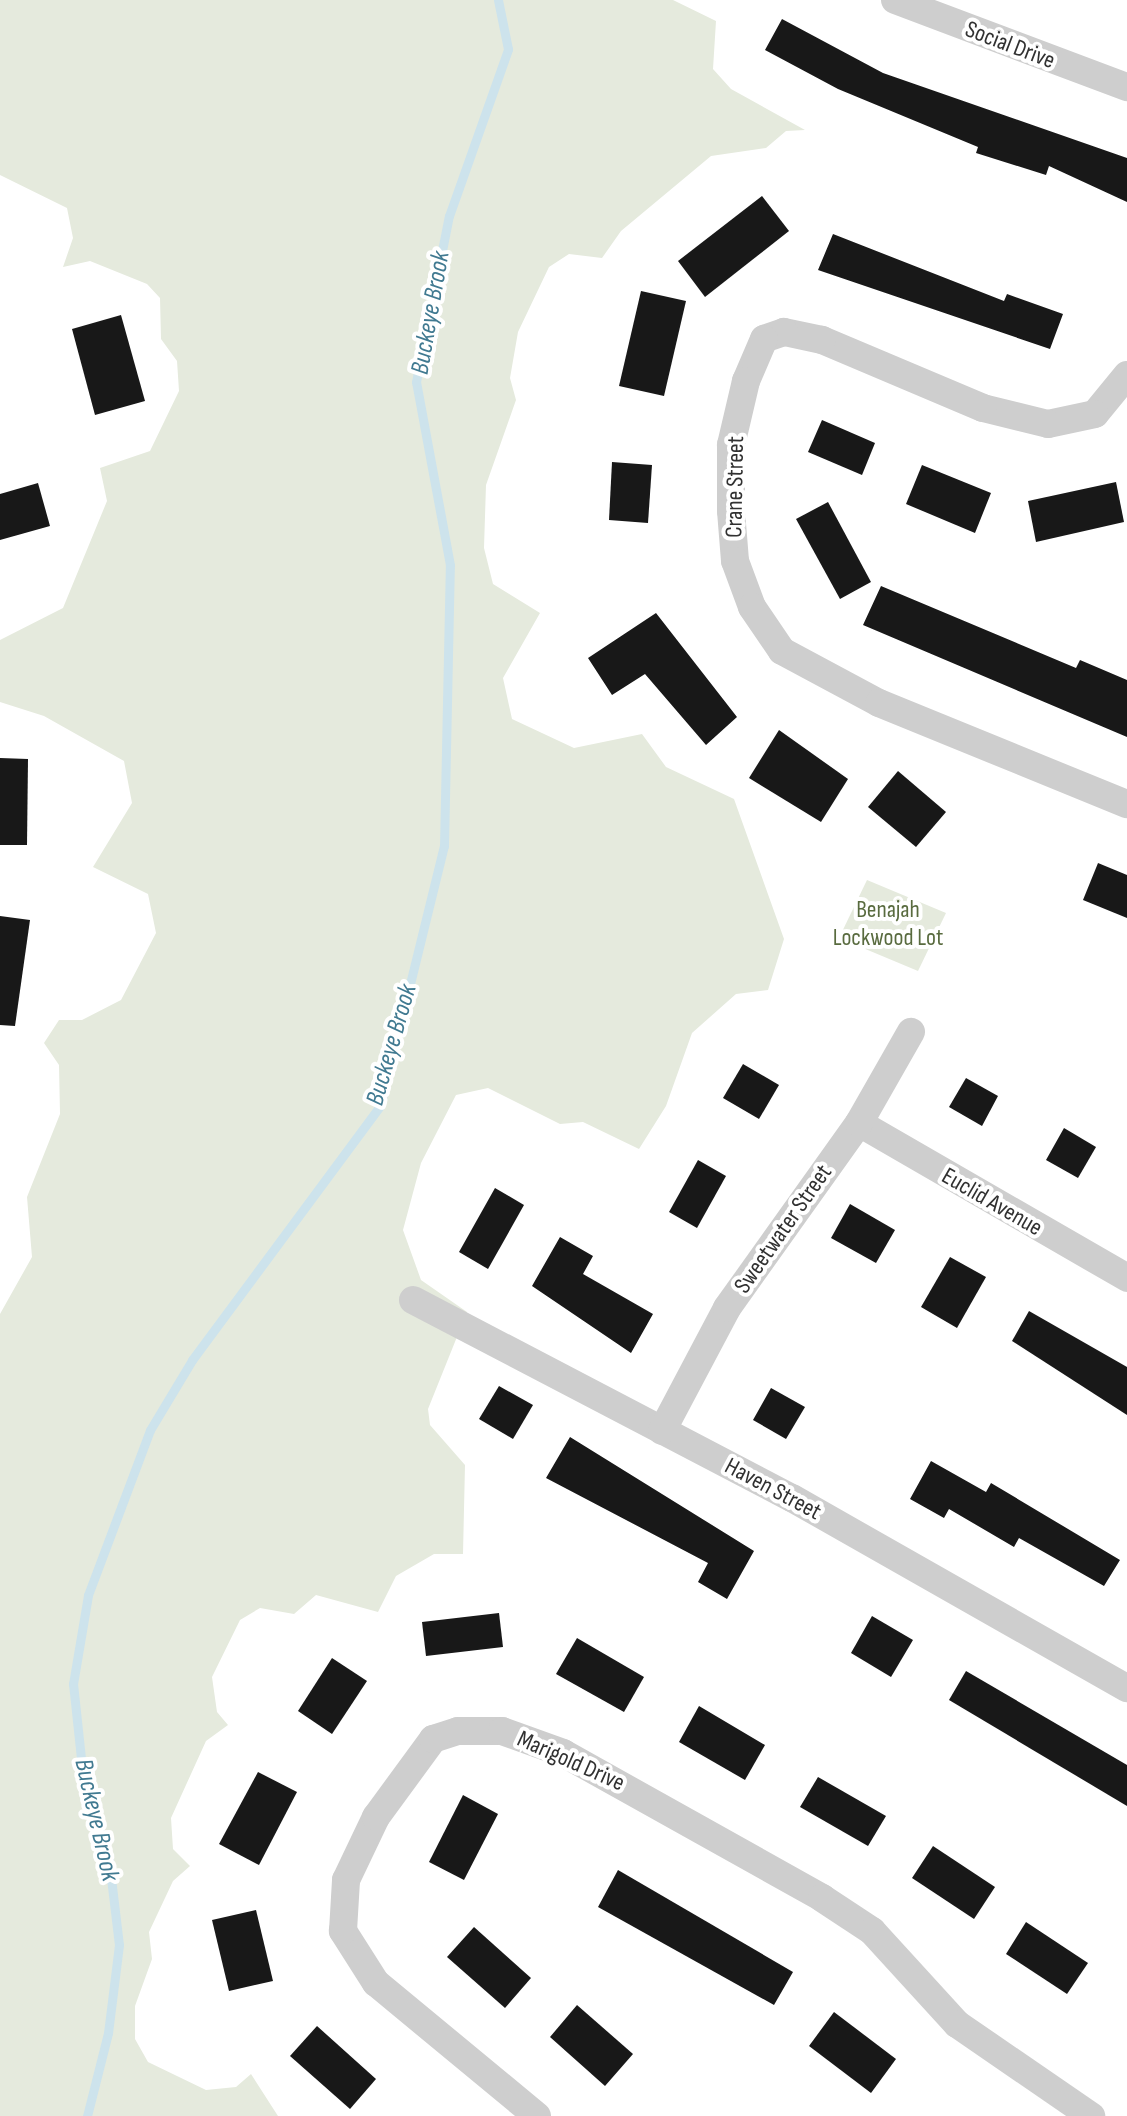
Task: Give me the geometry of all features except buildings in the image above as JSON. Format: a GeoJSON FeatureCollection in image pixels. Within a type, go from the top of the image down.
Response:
{"type":"FeatureCollection","features":[{"type":"Feature","properties":{"kind":"street","name":"Social Drive"},"geometry":{"type":"LineString","coordinates":[[895,0],[1127,87]]}},
{"type":"Feature","properties":{"kind":"street","name":"Crane Street"},"geometry":{"type":"LineString","coordinates":[[1127,375],[1095,414],[1048,424],[784,332],[764,339],[746,381],[731,445],[731,511],[748,596],[782,651],[879,703],[1127,804]]}},
{"type":"Feature","properties":{"kind":"street","name":"Sweetwater Street"},"geometry":{"type":"LineString","coordinates":[[662,1431],[727,1308],[859,1123],[911,1032]]}},
{"type":"Feature","properties":{"kind":"street","name":"Euclid Avenue"},"geometry":{"type":"LineString","coordinates":[[859,1123],[1127,1278]]}},
{"type":"Feature","properties":{"kind":"street","name":"Haven Street"},"geometry":{"type":"LineString","coordinates":[[413,1300],[662,1431],[1127,1688]]}},
{"type":"Feature","properties":{"kind":"street","name":"Marigold Drive"},"geometry":{"type":"LineString","coordinates":[[537,2116],[376,1983],[343,1931],[346,1880],[376,1817],[433,1739],[458,1731],[502,1731],[563,1753],[822,1898],[872,1931],[957,2024],[1091,2116]]}},
{"type":"Feature","properties":{"kind":"green space"},"geometry":{"type":"Polygon","coordinates":[[[0,0],[673,0],[716,21],[713,69],[731,89],[805,130],[786,131],[766,148],[711,156],[621,231],[602,258],[569,254],[549,267],[518,332],[510,378],[516,400],[486,485],[484,548],[493,584],[540,613],[503,678],[512,719],[574,748],[642,734],[666,767],[734,799],[784,939],[768,990],[736,994],[692,1033],[666,1106],[639,1149],[583,1122],[560,1124],[488,1088],[456,1095],[421,1163],[403,1230],[421,1280],[467,1312],[428,1409],[430,1425],[465,1465],[463,1554],[434,1554],[396,1576],[378,1612],[316,1595],[294,1614],[260,1608],[240,1620],[212,1677],[217,1712],[228,1725],[206,1741],[171,1818],[173,1849],[190,1866],[173,1881],[149,1932],[152,1959],[135,2006],[135,2039],[148,2062],[206,2090],[236,2087],[251,2074],[278,2116],[0,2116],[0,1314],[32,1257],[27,1197],[60,1114],[59,1065],[44,1043],[59,1020],[82,1020],[121,1000],[156,933],[148,894],[93,867],[132,803],[124,761],[44,716],[0,702],[0,640],[63,608],[107,501],[100,468],[150,451],[179,391],[177,361],[161,339],[160,298],[147,284],[90,261],[63,267],[73,238],[67,208],[0,175],[0,0]]]}},
{"type":"Feature","properties":{"kind":"green space","name":"Benajah Lockwood Lot"},"geometry":{"type":"Polygon","coordinates":[[[867,880],[946,913],[918,971],[839,938],[867,880]]]}},
{"type":"Feature","properties":{"kind":"waterway","name":"Buckeye Brook"},"geometry":{"type":"LineString","coordinates":[[87,2116],[108,2033],[119,1945],[109,1861],[83,1777],[73,1684],[88,1595],[150,1430],[192,1360],[380,1106],[444,846],[450,565],[416,382],[449,216],[508,49],[498,0]]}}]}
